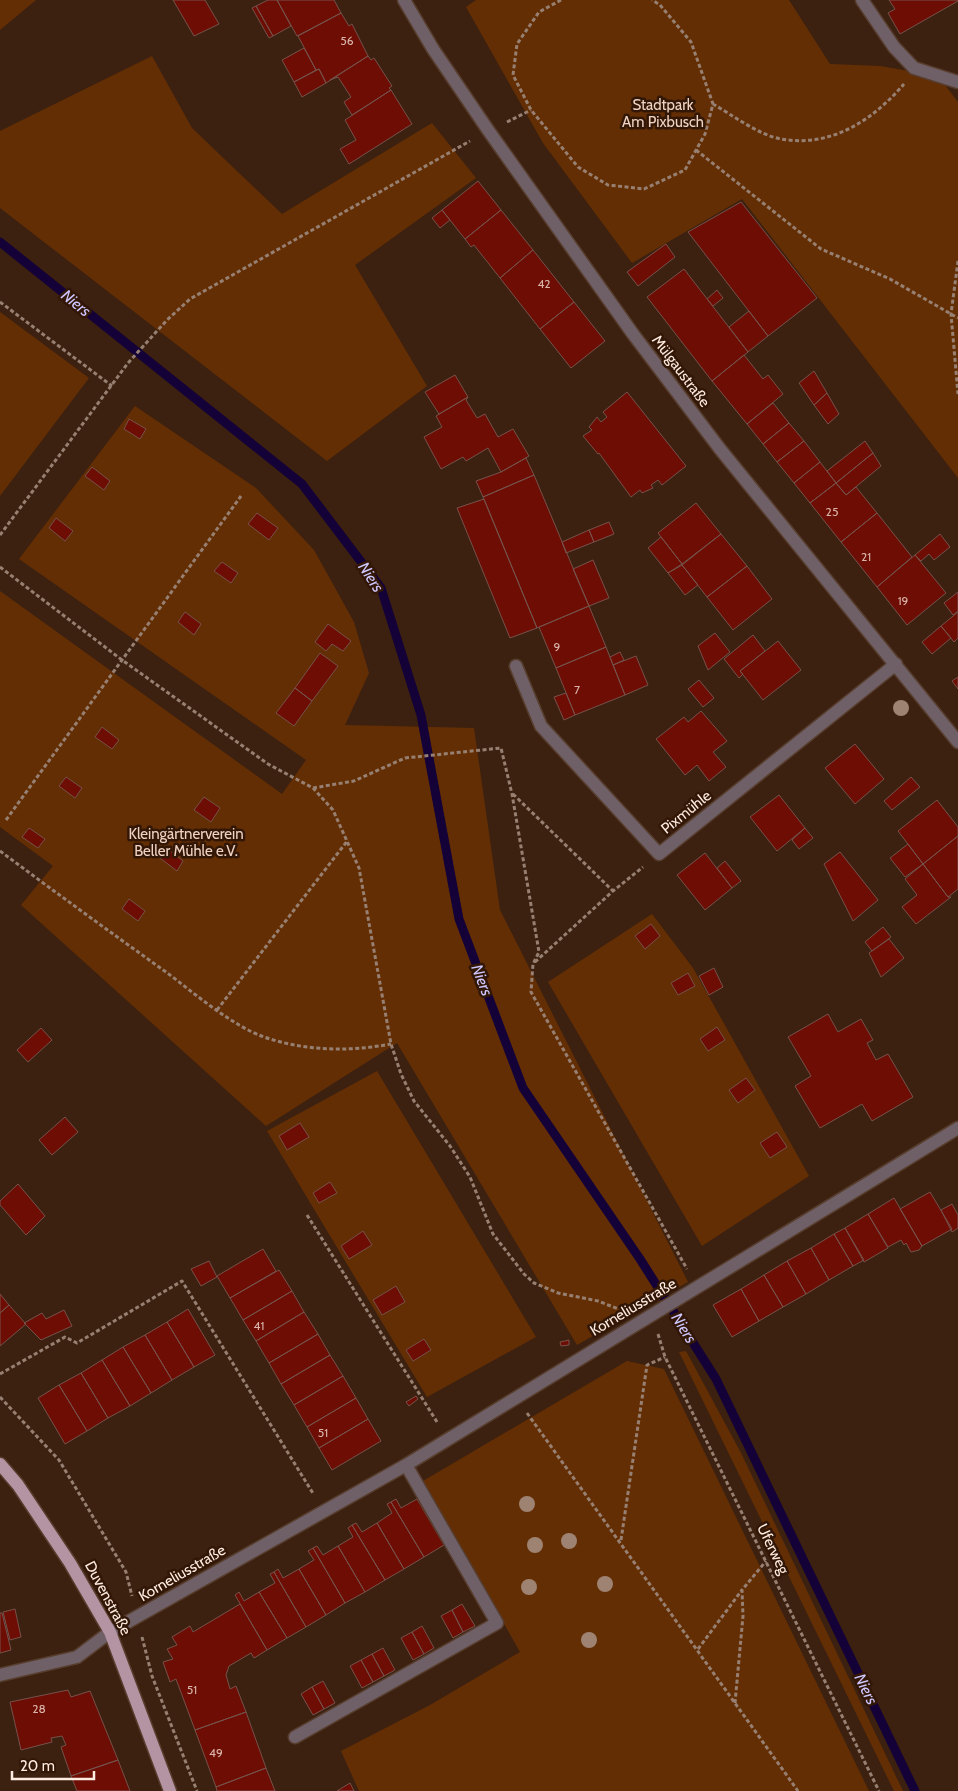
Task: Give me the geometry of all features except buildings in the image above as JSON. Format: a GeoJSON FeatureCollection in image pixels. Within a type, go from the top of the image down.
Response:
{"type":"FeatureCollection","features":[{"type":"Feature","properties":{"kind":"main road","name":"Duvenstraße"},"geometry":{"type":"LineString","coordinates":[[0,1464],[18,1485],[70,1563],[110,1632],[170,1791]]}},
{"type":"Feature","properties":{"kind":"street","name":"Mülgaustraße"},"geometry":{"type":"LineString","coordinates":[[404,0],[433,49],[488,130],[629,328],[720,450],[958,742]]}},
{"type":"Feature","properties":{"kind":"street"},"geometry":{"type":"LineString","coordinates":[[862,0],[894,47],[914,68],[958,82]]}},
{"type":"Feature","properties":{"kind":"street","name":"Pixmühle"},"geometry":{"type":"LineString","coordinates":[[516,666],[541,726],[659,854],[896,664]]}},
{"type":"Feature","properties":{"kind":"street","name":"Korneliusstraße"},"geometry":{"type":"LineString","coordinates":[[0,1676],[77,1657],[110,1632],[406,1465],[514,1397],[958,1128]]}},
{"type":"Feature","properties":{"kind":"street"},"geometry":{"type":"LineString","coordinates":[[295,1737],[497,1623],[406,1465]]}},
{"type":"Feature","properties":{"kind":"path"},"geometry":{"type":"LineString","coordinates":[[561,0],[539,12],[517,44],[512,75],[531,110],[578,167],[608,185],[644,189],[685,170],[705,134],[713,104],[691,42],[660,5],[652,0]]}},
{"type":"Feature","properties":{"kind":"path"},"geometry":{"type":"LineString","coordinates":[[713,104],[751,126],[780,139],[805,140],[833,137],[867,120],[904,85],[914,68]]}},
{"type":"Feature","properties":{"kind":"path"},"geometry":{"type":"LineString","coordinates":[[0,535],[128,362],[145,342],[190,299],[488,130],[531,110]]}},
{"type":"Feature","properties":{"kind":"path"},"geometry":{"type":"LineString","coordinates":[[696,150],[820,249],[890,279],[958,318]]}},
{"type":"Feature","properties":{"kind":"path"},"geometry":{"type":"LineString","coordinates":[[958,261],[951,314],[958,394]]}},
{"type":"Feature","properties":{"kind":"path"},"geometry":{"type":"LineString","coordinates":[[0,302],[112,386]]}},
{"type":"Feature","properties":{"kind":"path"},"geometry":{"type":"LineString","coordinates":[[6,820],[241,496]]}},
{"type":"Feature","properties":{"kind":"path"},"geometry":{"type":"LineString","coordinates":[[0,567],[122,660],[268,764],[313,788],[333,810],[359,868],[391,1044],[401,1074],[414,1101],[450,1146],[470,1177],[494,1234],[524,1274],[534,1283],[558,1293],[598,1301],[649,1315]]}},
{"type":"Feature","properties":{"kind":"path"},"geometry":{"type":"LineString","coordinates":[[313,788],[354,781],[405,758],[501,748],[512,794],[539,952],[533,964],[531,992],[698,1287]]}},
{"type":"Feature","properties":{"kind":"path"},"geometry":{"type":"LineString","coordinates":[[512,794],[613,891]]}},
{"type":"Feature","properties":{"kind":"path"},"geometry":{"type":"LineString","coordinates":[[217,1010],[348,840]]}},
{"type":"Feature","properties":{"kind":"path"},"geometry":{"type":"LineString","coordinates":[[0,851],[217,1010],[262,1036],[295,1046],[332,1049],[366,1048],[391,1044]]}},
{"type":"Feature","properties":{"kind":"path"},"geometry":{"type":"LineString","coordinates":[[533,964],[613,891],[659,854]]}},
{"type":"Feature","properties":{"kind":"path"},"geometry":{"type":"LineString","coordinates":[[307,1215],[447,1439]]}},
{"type":"Feature","properties":{"kind":"path"},"geometry":{"type":"LineString","coordinates":[[0,1374],[66,1337],[77,1343],[182,1281],[324,1511]]}},
{"type":"Feature","properties":{"kind":"path","name":"Uferweg"},"geometry":{"type":"LineString","coordinates":[[649,1315],[666,1357],[878,1791]]}},
{"type":"Feature","properties":{"kind":"path"},"geometry":{"type":"LineString","coordinates":[[621,1541],[646,1365],[666,1357]]}},
{"type":"Feature","properties":{"kind":"path"},"geometry":{"type":"LineString","coordinates":[[0,1397],[59,1460],[126,1572],[152,1676],[197,1791]]}},
{"type":"Feature","properties":{"kind":"path"},"geometry":{"type":"LineString","coordinates":[[514,1397],[534,1421],[621,1541],[798,1791]]}},
{"type":"Feature","properties":{"kind":"path"},"geometry":{"type":"LineString","coordinates":[[698,1649],[766,1561]]}},
{"type":"Feature","properties":{"kind":"path"},"geometry":{"type":"LineString","coordinates":[[735,1704],[743,1616],[742,1590]]}},
{"type":"Feature","properties":{"kind":"green space"},"geometry":{"type":"Polygon","coordinates":[[[0,0],[36,0],[0,30],[0,0]]]}},
{"type":"Feature","properties":{"kind":"green space","name":"Stadtpark Am Pixbusch"},"geometry":{"type":"Polygon","coordinates":[[[476,0],[789,0],[830,64],[880,66],[938,76],[958,102],[958,478],[742,199],[632,263],[543,143],[466,7],[476,0]]]}},
{"type":"Feature","properties":{"kind":"green space"},"geometry":{"type":"Polygon","coordinates":[[[152,56],[192,128],[282,214],[432,123],[476,178],[355,265],[427,386],[327,461],[0,208],[0,131],[152,56]]]}},
{"type":"Feature","properties":{"kind":"green space"},"geometry":{"type":"Polygon","coordinates":[[[0,312],[89,378],[0,496],[0,312]]]}},
{"type":"Feature","properties":{"kind":"green space","name":"Kleingärtnerverein Beller Mühle e.V."},"geometry":{"type":"Polygon","coordinates":[[[135,406],[256,488],[314,550],[354,622],[369,673],[345,725],[474,728],[500,910],[688,1282],[577,1345],[397,1043],[266,1126],[21,905],[53,866],[0,827],[0,591],[282,794],[306,760],[19,559],[135,406]]]}},
{"type":"Feature","properties":{"kind":"green space"},"geometry":{"type":"Polygon","coordinates":[[[652,914],[693,968],[809,1176],[702,1246],[548,982],[652,914]]]}},
{"type":"Feature","properties":{"kind":"green space"},"geometry":{"type":"Polygon","coordinates":[[[377,1071],[536,1337],[427,1397],[267,1131],[377,1071]]]}},
{"type":"Feature","properties":{"kind":"green space"},"geometry":{"type":"Polygon","coordinates":[[[686,1351],[741,1453],[903,1791],[894,1791],[679,1352],[686,1351]]]}},
{"type":"Feature","properties":{"kind":"green space"},"geometry":{"type":"Polygon","coordinates":[[[627,1361],[664,1369],[869,1791],[359,1791],[341,1751],[430,1705],[520,1652],[423,1481],[627,1361]]]}},
{"type":"Feature","properties":{"kind":"waterway","name":"Niers"},"geometry":{"type":"LineString","coordinates":[[0,242],[302,484],[381,588],[421,715],[459,919],[523,1088],[640,1259],[716,1379],[915,1791]]}}]}
